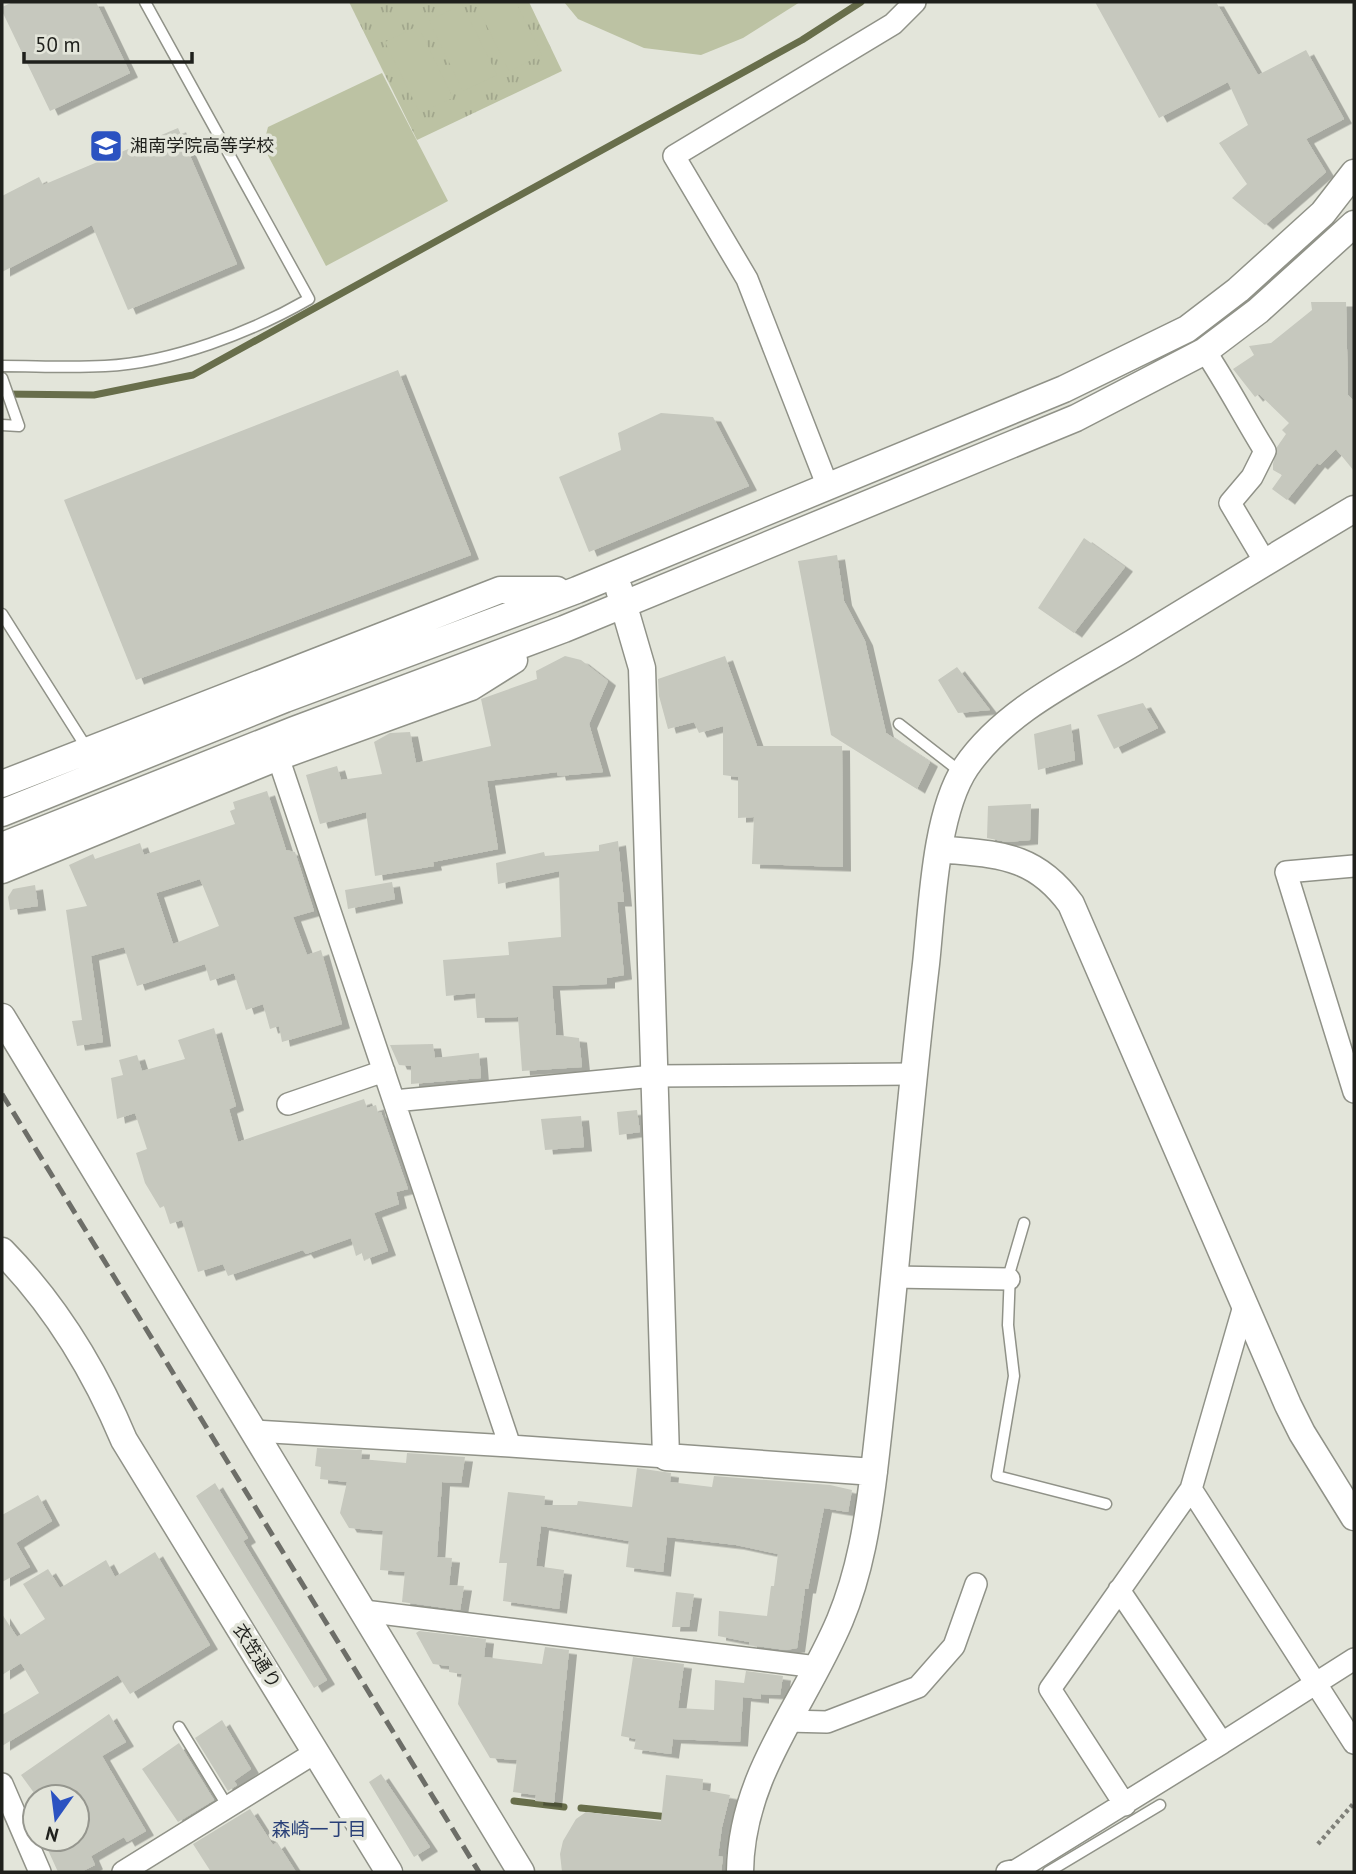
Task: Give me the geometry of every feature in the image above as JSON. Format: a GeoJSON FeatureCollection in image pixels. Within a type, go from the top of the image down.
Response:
{"type":"FeatureCollection","features":[{"type":"Feature","properties":{"kind":"street"},"geometry":{"type":"LineString","coordinates":[[828,487],[747,279],[674,156],[893,24],[915,2]]}},
{"type":"Feature","properties":{"kind":"street"},"geometry":{"type":"LineString","coordinates":[[2,813],[285,699],[577,590],[1064,389],[1187,329],[1238,290],[1323,213],[1354,173]]}},
{"type":"Feature","properties":{"kind":"street"},"geometry":{"type":"LineString","coordinates":[[2,846],[294,730],[564,629],[1076,418],[1205,351],[1258,311],[1354,225]]}},
{"type":"Feature","properties":{"kind":"street"},"geometry":{"type":"LineString","coordinates":[[1205,351],[1235,396],[1240,410],[1265,451],[1252,477],[1230,503],[1265,562]]}},
{"type":"Feature","properties":{"kind":"street"},"geometry":{"type":"LineString","coordinates":[[740,1872],[744,1826],[754,1787],[840,1619],[862,1551],[874,1472],[913,1074],[939,849],[952,796],[962,773],[992,735],[1026,710],[1354,509]]}},
{"type":"Feature","properties":{"kind":"street"},"geometry":{"type":"LineString","coordinates":[[613,575],[626,604],[642,668],[666,1457]]}},
{"type":"Feature","properties":{"kind":"street"},"geometry":{"type":"LineString","coordinates":[[2,784],[500,590],[577,590]]}},
{"type":"Feature","properties":{"kind":"street"},"geometry":{"type":"LineString","coordinates":[[2,870],[278,757],[471,687],[564,629]]}},
{"type":"Feature","properties":{"kind":"street"},"geometry":{"type":"LineString","coordinates":[[278,757],[510,1446]]}},
{"type":"Feature","properties":{"kind":"street"},"geometry":{"type":"LineString","coordinates":[[939,849],[1008,856],[1028,863],[1044,873],[1071,904],[1244,1306],[1302,1433],[1354,1517]]}},
{"type":"Feature","properties":{"kind":"street"},"geometry":{"type":"LineString","coordinates":[[1354,866],[1286,872],[1354,1092]]}},
{"type":"Feature","properties":{"kind":"street"},"geometry":{"type":"LineString","coordinates":[[2,1017],[521,1872]]}},
{"type":"Feature","properties":{"kind":"street"},"geometry":{"type":"LineString","coordinates":[[288,1104],[384,1071]]}},
{"type":"Feature","properties":{"kind":"street"},"geometry":{"type":"LineString","coordinates":[[394,1101],[654,1076],[913,1074]]}},
{"type":"Feature","properties":{"kind":"street","name":"衣笠通り"},"geometry":{"type":"LineString","coordinates":[[2,1251],[30,1280],[61,1325],[108,1403],[124,1440],[389,1872]]}},
{"type":"Feature","properties":{"kind":"street","name":"衣笠通り"},"geometry":{"type":"LineString","coordinates":[[2,1274],[45,1330],[92,1410],[124,1440]]}},
{"type":"Feature","properties":{"kind":"street"},"geometry":{"type":"LineString","coordinates":[[892,1277],[1009,1279]]}},
{"type":"Feature","properties":{"kind":"street"},"geometry":{"type":"LineString","coordinates":[[1125,1805],[1050,1689],[1191,1489],[1244,1306]]}},
{"type":"Feature","properties":{"kind":"street"},"geometry":{"type":"LineString","coordinates":[[254,1431],[874,1472]]}},
{"type":"Feature","properties":{"kind":"street"},"geometry":{"type":"LineString","coordinates":[[1191,1489],[1354,1743]]}},
{"type":"Feature","properties":{"kind":"street"},"geometry":{"type":"LineString","coordinates":[[787,1721],[827,1722],[918,1687],[954,1646],[976,1584]]}},
{"type":"Feature","properties":{"kind":"street"},"geometry":{"type":"LineString","coordinates":[[1119,1590],[1223,1743]]}},
{"type":"Feature","properties":{"kind":"street"},"geometry":{"type":"LineString","coordinates":[[365,1611],[817,1667]]}},
{"type":"Feature","properties":{"kind":"street"},"geometry":{"type":"LineString","coordinates":[[1015,1871],[1125,1805],[1354,1659]]}},
{"type":"Feature","properties":{"kind":"street"},"geometry":{"type":"LineString","coordinates":[[123,1872],[316,1752]]}},
{"type":"Feature","properties":{"kind":"street"},"geometry":{"type":"LineString","coordinates":[[2,1784],[40,1872]]}},
{"type":"Feature","properties":{"kind":"lane"},"geometry":{"type":"LineString","coordinates":[[2,366],[107,366],[179,353],[272,320],[309,299],[145,2]]}},
{"type":"Feature","properties":{"kind":"lane"},"geometry":{"type":"LineString","coordinates":[[2,378],[19,426],[2,425]]}},
{"type":"Feature","properties":{"kind":"lane"},"geometry":{"type":"LineString","coordinates":[[2,614],[88,750]]}},
{"type":"Feature","properties":{"kind":"lane"},"geometry":{"type":"LineString","coordinates":[[899,724],[962,773]]}},
{"type":"Feature","properties":{"kind":"lane"},"geometry":{"type":"LineString","coordinates":[[1024,1223],[1009,1279],[1008,1325],[1014,1376],[997,1476],[1106,1504]]}},
{"type":"Feature","properties":{"kind":"lane"},"geometry":{"type":"LineString","coordinates":[[179,1727],[228,1807]]}},
{"type":"Feature","properties":{"kind":"lane"},"geometry":{"type":"LineString","coordinates":[[1048,1872],[1160,1805]]}},
{"type":"Feature","properties":{"kind":"path"},"geometry":{"type":"LineString","coordinates":[[1318,1844],[1354,1803]]}},
{"type":"Feature","properties":{"kind":"green space"},"geometry":{"type":"Polygon","coordinates":[[[349,2],[529,2],[562,71],[417,140],[349,2]]]}},
{"type":"Feature","properties":{"kind":"green space"},"geometry":{"type":"Polygon","coordinates":[[[475,2],[516,2],[542,55],[509,71],[475,2]]]}},
{"type":"Feature","properties":{"kind":"green space"},"geometry":{"type":"Polygon","coordinates":[[[564,2],[800,2],[743,38],[701,55],[644,48],[578,19],[564,2]]]}},
{"type":"Feature","properties":{"kind":"green space"},"geometry":{"type":"Polygon","coordinates":[[[462,4],[497,75],[463,91],[429,21],[462,4]]]}},
{"type":"Feature","properties":{"kind":"green space"},"geometry":{"type":"Polygon","coordinates":[[[418,26],[453,98],[420,113],[385,42],[418,26]]]}},
{"type":"Feature","properties":{"kind":"green space"},"geometry":{"type":"Polygon","coordinates":[[[382,73],[448,201],[326,266],[263,146],[268,127],[382,73]]]}},
{"type":"Feature","properties":{"kind":"building"},"geometry":{"type":"Polygon","coordinates":[[[13,2],[96,2],[130,73],[50,111],[2,11],[2,7],[13,2]]]}},
{"type":"Feature","properties":{"kind":"building"},"geometry":{"type":"Polygon","coordinates":[[[1095,2],[1216,2],[1258,75],[1306,50],[1344,119],[1306,139],[1326,172],[1265,225],[1232,198],[1247,184],[1219,143],[1248,125],[1228,82],[1159,118],[1095,2]]]}},
{"type":"Feature","properties":{"kind":"building"},"geometry":{"type":"Polygon","coordinates":[[[178,128],[237,264],[128,310],[92,225],[2,272],[2,196],[39,177],[43,185],[178,128]]]}},
{"type":"Feature","properties":{"kind":"building"},"geometry":{"type":"Polygon","coordinates":[[[1311,302],[1346,302],[1348,395],[1354,401],[1354,471],[1336,449],[1320,465],[1317,463],[1287,500],[1272,489],[1282,475],[1273,470],[1273,464],[1277,447],[1286,434],[1282,430],[1289,423],[1259,394],[1255,397],[1233,369],[1254,355],[1249,346],[1271,343],[1312,310],[1311,302]]]}},
{"type":"Feature","properties":{"kind":"building"},"geometry":{"type":"Polygon","coordinates":[[[398,370],[471,555],[136,680],[64,500],[398,370]]]}},
{"type":"Feature","properties":{"kind":"building"},"geometry":{"type":"Polygon","coordinates":[[[661,413],[713,417],[749,486],[589,552],[559,477],[621,450],[618,433],[661,413]]]}},
{"type":"Feature","properties":{"kind":"building"},"geometry":{"type":"Polygon","coordinates":[[[1084,538],[1125,567],[1074,633],[1038,608],[1084,538]]]}},
{"type":"Feature","properties":{"kind":"building"},"geometry":{"type":"Polygon","coordinates":[[[837,555],[844,601],[865,641],[886,733],[930,762],[917,789],[831,735],[798,561],[837,555]]]}},
{"type":"Feature","properties":{"kind":"building"},"geometry":{"type":"Polygon","coordinates":[[[565,656],[581,660],[608,681],[589,724],[603,772],[558,776],[557,772],[487,781],[498,849],[433,862],[434,866],[375,876],[366,812],[320,824],[306,775],[337,766],[341,780],[382,774],[374,742],[390,733],[410,732],[416,763],[491,746],[481,699],[537,679],[536,671],[565,656]]]}},
{"type":"Feature","properties":{"kind":"building"},"geometry":{"type":"Polygon","coordinates":[[[725,656],[757,746],[842,746],[843,867],[752,864],[754,817],[738,818],[738,777],[723,775],[723,726],[699,733],[694,722],[668,729],[659,696],[658,679],[725,656]]]}},
{"type":"Feature","properties":{"kind":"building"},"geometry":{"type":"Polygon","coordinates":[[[957,667],[990,710],[958,713],[938,680],[957,667]]]}},
{"type":"Feature","properties":{"kind":"building"},"geometry":{"type":"Polygon","coordinates":[[[1143,703],[1158,728],[1114,749],[1097,715],[1143,703]]]}},
{"type":"Feature","properties":{"kind":"building"},"geometry":{"type":"Polygon","coordinates":[[[1071,724],[1075,760],[1038,770],[1034,734],[1071,724]]]}},
{"type":"Feature","properties":{"kind":"building"},"geometry":{"type":"Polygon","coordinates":[[[267,791],[286,850],[295,852],[314,911],[293,917],[307,955],[321,950],[342,1024],[282,1042],[279,1026],[270,1029],[263,1004],[246,1010],[234,973],[210,981],[205,964],[137,986],[124,947],[91,956],[103,1042],[77,1046],[72,1021],[82,1020],[66,910],[87,906],[69,865],[93,854],[95,859],[140,843],[144,855],[235,824],[230,811],[235,809],[233,802],[267,791]],[[200,879],[156,893],[173,944],[219,926],[200,879]]]}},
{"type":"Feature","properties":{"kind":"building"},"geometry":{"type":"Polygon","coordinates":[[[1031,804],[1030,840],[1007,842],[987,838],[988,806],[1031,804]]]}},
{"type":"Feature","properties":{"kind":"building"},"geometry":{"type":"Polygon","coordinates":[[[618,841],[624,902],[617,902],[624,975],[607,978],[607,984],[552,986],[556,1035],[579,1038],[582,1067],[522,1071],[518,1017],[477,1018],[475,993],[446,996],[443,960],[509,955],[508,942],[561,937],[559,871],[498,884],[496,863],[544,852],[545,856],[599,851],[599,845],[618,841]]]}},
{"type":"Feature","properties":{"kind":"building"},"geometry":{"type":"Polygon","coordinates":[[[392,882],[395,899],[348,909],[345,890],[392,882]]]}},
{"type":"Feature","properties":{"kind":"building"},"geometry":{"type":"Polygon","coordinates":[[[35,885],[38,906],[10,910],[8,897],[13,889],[35,885]]]}},
{"type":"Feature","properties":{"kind":"building"},"geometry":{"type":"Polygon","coordinates":[[[214,1028],[236,1106],[229,1109],[238,1142],[364,1099],[367,1108],[376,1105],[378,1113],[381,1112],[408,1189],[396,1192],[399,1204],[374,1213],[388,1251],[364,1260],[362,1253],[356,1256],[351,1238],[306,1254],[303,1250],[228,1276],[223,1264],[198,1272],[182,1220],[170,1224],[164,1206],[160,1208],[145,1183],[136,1153],[147,1149],[135,1113],[117,1119],[111,1078],[123,1075],[119,1060],[137,1055],[142,1071],[185,1059],[178,1040],[214,1028]]]}},
{"type":"Feature","properties":{"kind":"building"},"geometry":{"type":"Polygon","coordinates":[[[433,1044],[435,1058],[479,1053],[481,1078],[411,1084],[411,1066],[399,1065],[390,1045],[433,1044]]]}},
{"type":"Feature","properties":{"kind":"building"},"geometry":{"type":"Polygon","coordinates":[[[637,1110],[640,1132],[619,1135],[617,1112],[637,1110]]]}},
{"type":"Feature","properties":{"kind":"building"},"geometry":{"type":"Polygon","coordinates":[[[581,1116],[584,1147],[545,1150],[541,1119],[581,1116]]]}},
{"type":"Feature","properties":{"kind":"building"},"geometry":{"type":"Polygon","coordinates":[[[317,1448],[362,1450],[361,1459],[406,1463],[407,1453],[465,1457],[461,1483],[442,1482],[437,1557],[452,1558],[449,1585],[464,1586],[460,1610],[402,1602],[405,1572],[380,1570],[383,1531],[349,1528],[340,1513],[347,1482],[320,1479],[321,1467],[315,1466],[317,1448]]]}},
{"type":"Feature","properties":{"kind":"building"},"geometry":{"type":"Polygon","coordinates":[[[637,1468],[671,1473],[670,1482],[712,1487],[714,1476],[830,1485],[852,1490],[848,1512],[824,1508],[808,1589],[805,1589],[797,1648],[786,1650],[749,1645],[749,1642],[718,1636],[719,1611],[767,1616],[771,1586],[774,1586],[778,1554],[736,1545],[667,1537],[663,1572],[626,1567],[629,1541],[541,1526],[536,1566],[564,1570],[559,1609],[503,1601],[507,1563],[499,1563],[508,1492],[545,1496],[544,1505],[577,1505],[578,1501],[632,1507],[637,1468]]]}},
{"type":"Feature","properties":{"kind":"building"},"geometry":{"type":"Polygon","coordinates":[[[215,1483],[248,1538],[243,1541],[327,1680],[314,1688],[196,1496],[215,1483]]]}},
{"type":"Feature","properties":{"kind":"building"},"geometry":{"type":"Polygon","coordinates":[[[38,1495],[52,1521],[16,1543],[30,1567],[2,1582],[2,1515],[38,1495]]]}},
{"type":"Feature","properties":{"kind":"building"},"geometry":{"type":"Polygon","coordinates":[[[155,1552],[210,1645],[130,1694],[118,1675],[2,1746],[2,1715],[39,1693],[21,1663],[2,1675],[2,1614],[17,1637],[45,1619],[23,1584],[48,1569],[60,1588],[106,1560],[115,1577],[155,1552]]]}},
{"type":"Feature","properties":{"kind":"building"},"geometry":{"type":"Polygon","coordinates":[[[676,1592],[694,1594],[689,1627],[672,1627],[676,1592]]]}},
{"type":"Feature","properties":{"kind":"building"},"geometry":{"type":"Polygon","coordinates":[[[419,1631],[486,1639],[484,1657],[542,1664],[545,1647],[569,1650],[554,1803],[535,1801],[536,1795],[513,1792],[517,1760],[490,1758],[458,1704],[462,1674],[449,1672],[449,1666],[433,1664],[416,1633],[419,1631]]]}},
{"type":"Feature","properties":{"kind":"building"},"geometry":{"type":"Polygon","coordinates":[[[633,1657],[684,1664],[678,1708],[714,1710],[715,1680],[744,1683],[746,1671],[783,1676],[780,1695],[761,1694],[761,1699],[743,1697],[740,1742],[673,1739],[671,1754],[634,1749],[636,1739],[621,1736],[633,1657]]]}},
{"type":"Feature","properties":{"kind":"building"},"geometry":{"type":"Polygon","coordinates":[[[109,1714],[126,1742],[102,1756],[146,1831],[127,1842],[124,1837],[91,1856],[95,1865],[81,1872],[58,1872],[49,1853],[91,1853],[91,1783],[27,1783],[21,1775],[109,1714]]]}},
{"type":"Feature","properties":{"kind":"building"},"geometry":{"type":"Polygon","coordinates":[[[222,1720],[251,1769],[234,1781],[237,1785],[228,1791],[195,1738],[222,1720]]]}},
{"type":"Feature","properties":{"kind":"building"},"geometry":{"type":"Polygon","coordinates":[[[179,1743],[214,1800],[178,1822],[142,1769],[179,1743]]]}},
{"type":"Feature","properties":{"kind":"building"},"geometry":{"type":"Polygon","coordinates":[[[381,1774],[430,1847],[414,1857],[369,1782],[381,1774]]]}},
{"type":"Feature","properties":{"kind":"building"},"geometry":{"type":"Polygon","coordinates":[[[666,1775],[703,1779],[702,1790],[730,1795],[718,1856],[723,1857],[721,1872],[562,1872],[560,1854],[563,1841],[576,1819],[586,1812],[661,1821],[666,1775]]]}},
{"type":"Feature","properties":{"kind":"building"},"geometry":{"type":"Polygon","coordinates":[[[250,1809],[273,1845],[277,1842],[296,1872],[211,1872],[193,1844],[250,1809]]]}},
{"type":"Feature","properties":{"kind":"waterway"},"geometry":{"type":"LineString","coordinates":[[2,394],[94,395],[193,375],[802,40],[861,2]]}},
{"type":"Feature","properties":{"kind":"waterway"},"geometry":{"type":"LineString","coordinates":[[514,1801],[564,1807]]}},
{"type":"Feature","properties":{"kind":"waterway"},"geometry":{"type":"LineString","coordinates":[[581,1808],[669,1817]]}},
{"type":"Feature","properties":{"kind":"railway"},"geometry":{"type":"LineString","coordinates":[[2,1094],[479,1872]]}},
{"type":"Feature","properties":{"kind":"place","name":"湘南学院高等学校"},"geometry":{"type":"Point","coordinates":[106,146]}},
{"type":"Feature","properties":{"kind":"district","name":"森崎一丁目"},"geometry":{"type":"Point","coordinates":[319,1829]}}]}
